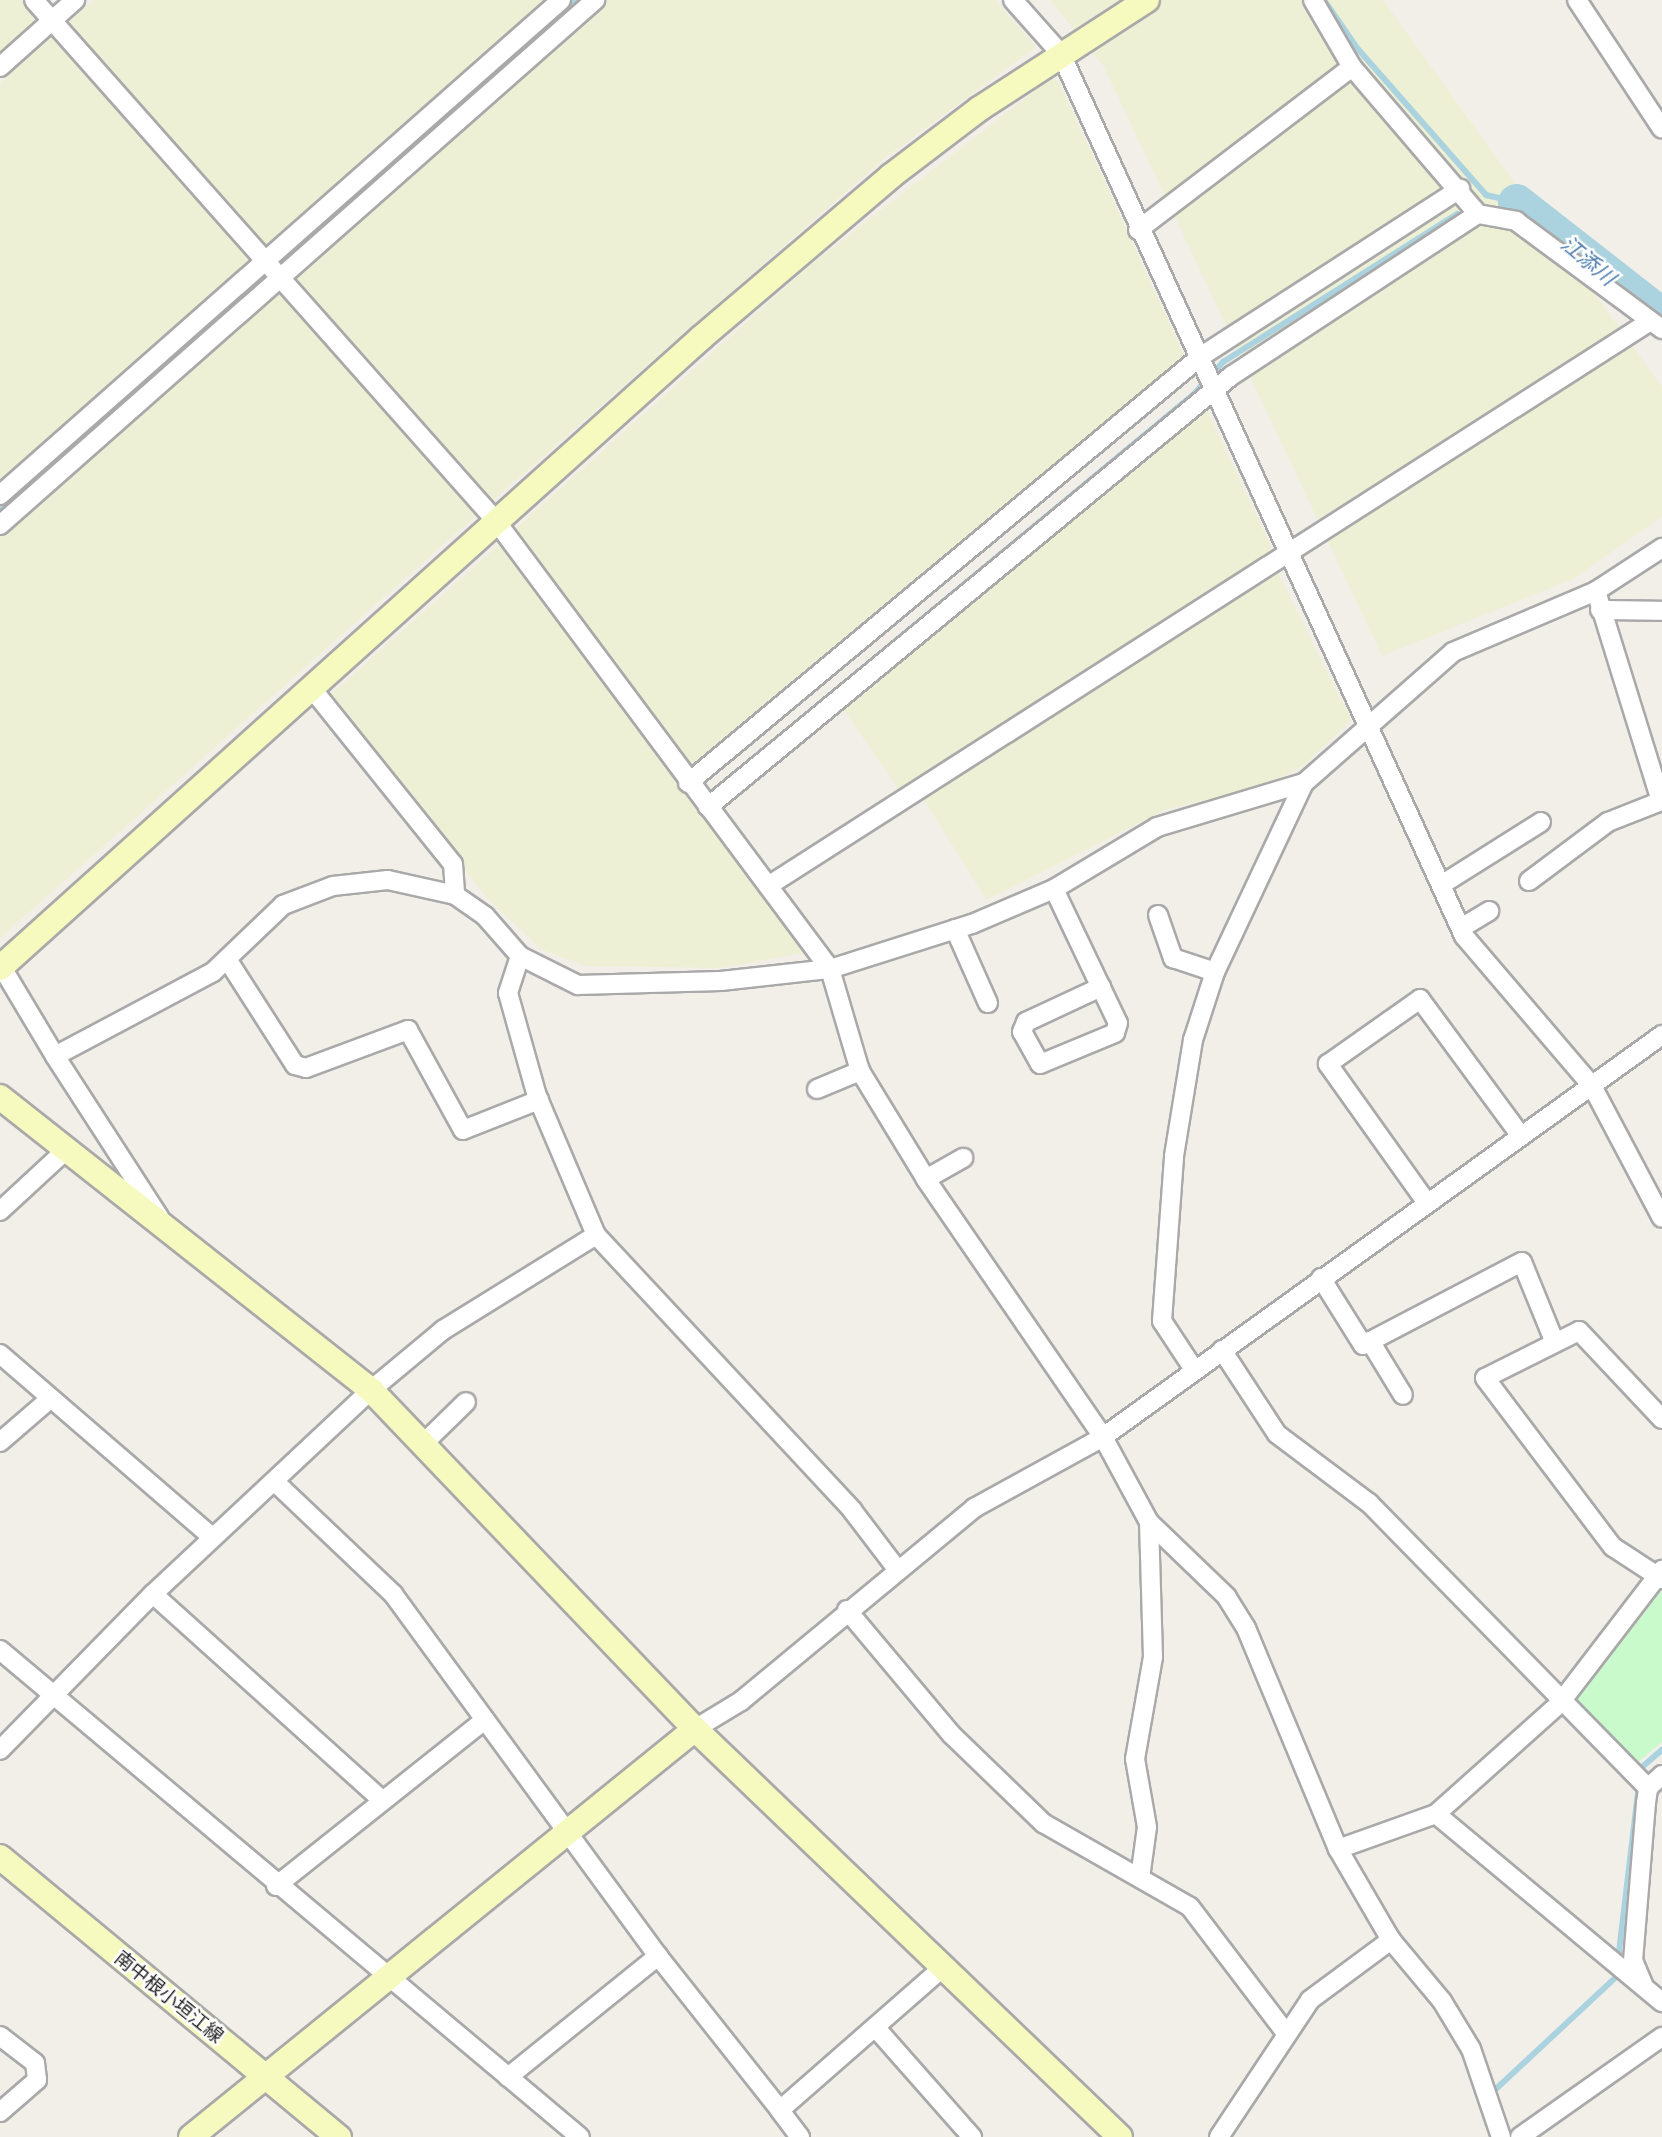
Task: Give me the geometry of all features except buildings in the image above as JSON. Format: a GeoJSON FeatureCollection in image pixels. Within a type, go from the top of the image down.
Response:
{"type":"FeatureCollection","features":[{"type":"Feature","properties":{"kind":"street"},"geometry":{"type":"LineString","coordinates":[[34,0],[496,521],[688,783],[830,970],[860,1072],[926,1179],[1103,1437],[1149,1522],[1227,1597],[1246,1628],[1338,1849],[1391,1940],[1443,2001],[1471,2049],[1502,2137]]}},
{"type":"Feature","properties":{"kind":"street"},"geometry":{"type":"LineString","coordinates":[[0,67],[75,0]]}},
{"type":"Feature","properties":{"kind":"street"},"geometry":{"type":"LineString","coordinates":[[0,495],[561,0]]}},
{"type":"Feature","properties":{"kind":"street"},"geometry":{"type":"LineString","coordinates":[[0,525],[595,0]]}},
{"type":"Feature","properties":{"kind":"street"},"geometry":{"type":"LineString","coordinates":[[1013,0],[1061,54],[1138,230],[1201,361],[1366,728],[1461,928],[1592,1086],[1662,1218]]}},
{"type":"Feature","properties":{"kind":"street"},"geometry":{"type":"LineString","coordinates":[[166,1227],[55,1056],[1,966],[313,690],[496,521],[891,176],[1061,54],[1147,0]]}},
{"type":"Feature","properties":{"kind":"street"},"geometry":{"type":"LineString","coordinates":[[768,886],[1288,554],[1656,326],[1516,221],[1478,214],[1460,189],[1352,67],[1313,0]]}},
{"type":"Feature","properties":{"kind":"street"},"geometry":{"type":"LineString","coordinates":[[1577,0],[1662,129]]}},
{"type":"Feature","properties":{"kind":"street"},"geometry":{"type":"LineString","coordinates":[[1138,230],[1352,67]]}},
{"type":"Feature","properties":{"kind":"street"},"geometry":{"type":"LineString","coordinates":[[688,783],[1201,361],[1460,189]]}},
{"type":"Feature","properties":{"kind":"street"},"geometry":{"type":"LineString","coordinates":[[708,807],[1213,392],[1478,214]]}},
{"type":"Feature","properties":{"kind":"street"},"geometry":{"type":"LineString","coordinates":[[1193,1368],[1162,1321],[1164,1247],[1193,1040],[1215,972],[1304,783],[1453,652],[1596,592],[1662,548]]}},
{"type":"Feature","properties":{"kind":"street"},"geometry":{"type":"LineString","coordinates":[[1529,881],[1608,822],[1661,801],[1596,592]]}},
{"type":"Feature","properties":{"kind":"street"},"geometry":{"type":"LineString","coordinates":[[1600,610],[1662,611]]}},
{"type":"Feature","properties":{"kind":"street"},"geometry":{"type":"LineString","coordinates":[[313,690],[453,864],[455,895]]}},
{"type":"Feature","properties":{"kind":"street"},"geometry":{"type":"LineString","coordinates":[[55,1056],[213,972],[283,905],[333,886],[388,880],[455,895],[485,916],[520,956],[578,985],[721,981],[830,970],[955,929],[1055,889],[1157,827],[1304,783]]}},
{"type":"Feature","properties":{"kind":"street"},"geometry":{"type":"LineString","coordinates":[[1441,886],[1541,822]]}},
{"type":"Feature","properties":{"kind":"street"},"geometry":{"type":"LineString","coordinates":[[1055,889],[1118,1023],[1115,1033],[1040,1064],[1022,1032],[1026,1022],[1101,987]]}},
{"type":"Feature","properties":{"kind":"street"},"geometry":{"type":"LineString","coordinates":[[1461,928],[1489,911]]}},
{"type":"Feature","properties":{"kind":"street"},"geometry":{"type":"LineString","coordinates":[[1158,915],[1173,958],[1215,972]]}},
{"type":"Feature","properties":{"kind":"street"},"geometry":{"type":"LineString","coordinates":[[955,929],[988,1003]]}},
{"type":"Feature","properties":{"kind":"street"},"geometry":{"type":"LineString","coordinates":[[520,956],[509,993],[539,1100],[596,1235],[852,1510],[897,1569]]}},
{"type":"Feature","properties":{"kind":"street"},"geometry":{"type":"LineString","coordinates":[[227,959],[296,1065],[306,1068],[408,1030],[463,1130],[539,1100]]}},
{"type":"Feature","properties":{"kind":"street"},"geometry":{"type":"LineString","coordinates":[[1427,1203],[1328,1064],[1420,999],[1521,1136]]}},
{"type":"Feature","properties":{"kind":"street"},"geometry":{"type":"LineString","coordinates":[[191,2137],[264,2075],[695,1729],[741,1701],[847,1610],[974,1508],[1103,1437],[1193,1368],[1222,1350],[1662,1035]]}},
{"type":"Feature","properties":{"kind":"street"},"geometry":{"type":"LineString","coordinates":[[817,1089],[860,1072]]}},
{"type":"Feature","properties":{"kind":"street"},"geometry":{"type":"LineString","coordinates":[[0,1097],[371,1390],[695,1729],[940,1970],[1120,2137]]}},
{"type":"Feature","properties":{"kind":"street"},"geometry":{"type":"LineString","coordinates":[[0,1211],[66,1150]]}},
{"type":"Feature","properties":{"kind":"street"},"geometry":{"type":"LineString","coordinates":[[926,1179],[963,1158]]}},
{"type":"Feature","properties":{"kind":"street"},"geometry":{"type":"LineString","coordinates":[[0,1750],[49,1695],[153,1594],[371,1390],[443,1330],[596,1235]]}},
{"type":"Feature","properties":{"kind":"street"},"geometry":{"type":"LineString","coordinates":[[1321,1278],[1363,1345],[1522,1262],[1555,1343]]}},
{"type":"Feature","properties":{"kind":"street"},"geometry":{"type":"LineString","coordinates":[[1338,1849],[1436,1814],[1560,1703],[1661,1575],[1613,1546],[1485,1378],[1579,1331],[1662,1419]]}},
{"type":"Feature","properties":{"kind":"street"},"geometry":{"type":"LineString","coordinates":[[1370,1341],[1403,1395]]}},
{"type":"Feature","properties":{"kind":"street"},"geometry":{"type":"LineString","coordinates":[[1222,1350],[1277,1434],[1369,1503],[1560,1703],[1647,1788]]}},
{"type":"Feature","properties":{"kind":"street"},"geometry":{"type":"LineString","coordinates":[[0,1354],[212,1538]]}},
{"type":"Feature","properties":{"kind":"street"},"geometry":{"type":"LineString","coordinates":[[0,1442],[51,1398]]}},
{"type":"Feature","properties":{"kind":"street"},"geometry":{"type":"LineString","coordinates":[[422,1444],[466,1402]]}},
{"type":"Feature","properties":{"kind":"street"},"geometry":{"type":"LineString","coordinates":[[275,1482],[393,1594],[658,1956],[800,2137]]}},
{"type":"Feature","properties":{"kind":"street"},"geometry":{"type":"LineString","coordinates":[[1140,1878],[1147,1827],[1135,1759],[1153,1657],[1149,1522]]}},
{"type":"Feature","properties":{"kind":"street"},"geometry":{"type":"LineString","coordinates":[[153,1594],[381,1799]]}},
{"type":"Feature","properties":{"kind":"street"},"geometry":{"type":"LineString","coordinates":[[847,1610],[952,1735],[1043,1823],[1190,1907],[1286,2033]]}},
{"type":"Feature","properties":{"kind":"street"},"geometry":{"type":"LineString","coordinates":[[0,1650],[49,1695],[276,1886],[580,2137]]}},
{"type":"Feature","properties":{"kind":"street"},"geometry":{"type":"LineString","coordinates":[[276,1886],[381,1799],[485,1720]]}},
{"type":"Feature","properties":{"kind":"street"},"geometry":{"type":"LineString","coordinates":[[1646,1990],[1633,1961],[1647,1788],[1662,1775]]}},
{"type":"Feature","properties":{"kind":"street"},"geometry":{"type":"LineString","coordinates":[[1436,1814],[1662,2002]]}},
{"type":"Feature","properties":{"kind":"street","name":"南中根小垣江線"},"geometry":{"type":"LineString","coordinates":[[0,1857],[339,2137]]}},
{"type":"Feature","properties":{"kind":"street"},"geometry":{"type":"LineString","coordinates":[[1219,2137],[1310,2000],[1391,1940]]}},
{"type":"Feature","properties":{"kind":"street"},"geometry":{"type":"LineString","coordinates":[[508,2077],[658,1956]]}},
{"type":"Feature","properties":{"kind":"street"},"geometry":{"type":"LineString","coordinates":[[780,2110],[940,1970]]}},
{"type":"Feature","properties":{"kind":"street"},"geometry":{"type":"LineString","coordinates":[[875,2027],[972,2137]]}},
{"type":"Feature","properties":{"kind":"street"},"geometry":{"type":"LineString","coordinates":[[0,2035],[35,2063],[37,2080],[0,2112]]}},
{"type":"Feature","properties":{"kind":"street"},"geometry":{"type":"LineString","coordinates":[[1520,2137],[1662,2037]]}},
{"type":"Feature","properties":{"kind":"green space"},"geometry":{"type":"Polygon","coordinates":[[[0,0],[25,0],[41,18],[0,54],[0,0]]]}},
{"type":"Feature","properties":{"kind":"green space"},"geometry":{"type":"Polygon","coordinates":[[[94,0],[552,0],[268,252],[71,29],[71,20],[94,0]]]}},
{"type":"Feature","properties":{"kind":"green space"},"geometry":{"type":"Polygon","coordinates":[[[603,0],[995,0],[1036,47],[885,158],[490,503],[295,282],[295,273],[603,0]]]}},
{"type":"Feature","properties":{"kind":"green space"},"geometry":{"type":"Polygon","coordinates":[[[1050,0],[1383,0],[1662,387],[1662,517],[1573,579],[1382,656],[1104,67],[1050,0]]]}},
{"type":"Feature","properties":{"kind":"green space"},"geometry":{"type":"Polygon","coordinates":[[[55,34],[254,263],[0,488],[0,83],[55,34]]]}},
{"type":"Feature","properties":{"kind":"green space"},"geometry":{"type":"Polygon","coordinates":[[[1051,78],[1059,82],[1186,360],[694,766],[687,765],[513,531],[809,266],[1051,78]]]}},
{"type":"Feature","properties":{"kind":"green space"},"geometry":{"type":"Polygon","coordinates":[[[279,288],[480,512],[0,938],[0,534],[279,288]]]}},
{"type":"Feature","properties":{"kind":"green space"},"geometry":{"type":"Polygon","coordinates":[[[1206,408],[1271,547],[1268,555],[900,791],[841,706],[1206,408]]]}},
{"type":"Feature","properties":{"kind":"green space"},"geometry":{"type":"Polygon","coordinates":[[[502,542],[805,953],[720,968],[585,966],[541,949],[488,899],[329,696],[502,542]]]}},
{"type":"Feature","properties":{"kind":"green space"},"geometry":{"type":"Polygon","coordinates":[[[1276,569],[1351,720],[1304,765],[1267,786],[1167,809],[986,900],[922,796],[1276,569]]]}},
{"type":"Feature","properties":{"kind":"green space"},"geometry":{"type":"Polygon","coordinates":[[[1662,1590],[1662,1742],[1637,1763],[1575,1702],[1662,1590]]]}},
{"type":"Feature","properties":{"kind":"waterway"},"geometry":{"type":"LineString","coordinates":[[562,10],[574,0]]}},
{"type":"Feature","properties":{"kind":"waterway"},"geometry":{"type":"LineString","coordinates":[[1324,0],[1357,48],[1486,195],[1516,202]]}},
{"type":"Feature","properties":{"kind":"waterway"},"geometry":{"type":"LineString","coordinates":[[0,507],[473,89]]}},
{"type":"Feature","properties":{"kind":"waterway","name":"江添川"},"geometry":{"type":"LineString","coordinates":[[1516,202],[1662,316]]}},
{"type":"Feature","properties":{"kind":"waterway"},"geometry":{"type":"LineString","coordinates":[[712,793],[1193,395],[1223,362],[1457,214]]}},
{"type":"Feature","properties":{"kind":"waterway"},"geometry":{"type":"LineString","coordinates":[[1497,2088],[1616,1977],[1641,1768],[1662,1750]]}}]}
